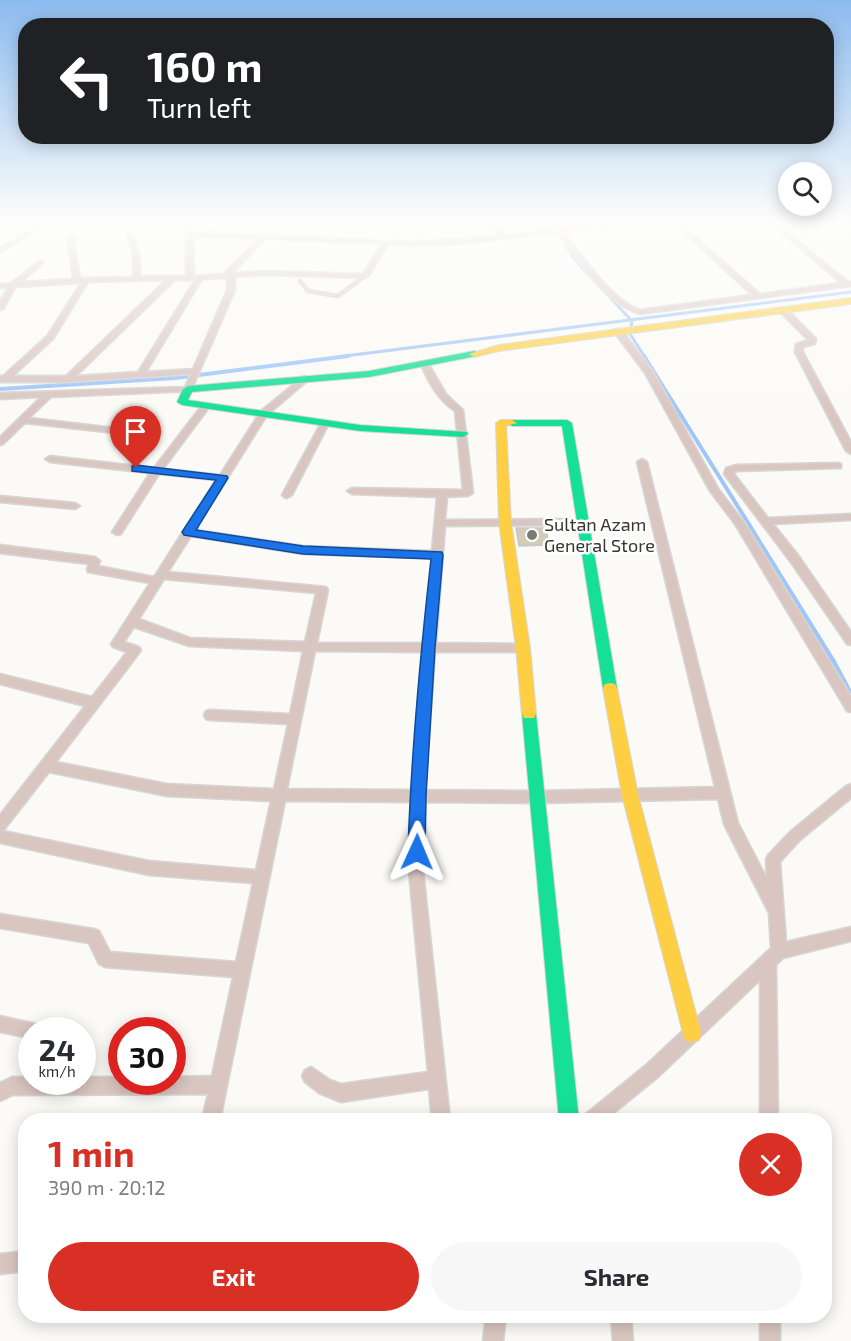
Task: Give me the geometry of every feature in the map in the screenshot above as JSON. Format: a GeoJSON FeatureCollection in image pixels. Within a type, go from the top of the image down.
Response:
{"type":"FeatureCollection","features":[{"type":"Feature","properties":{"kind":"street"},"geometry":{"type":"LineString","coordinates":[[0,308],[13,286]]}},
{"type":"Feature","properties":{"kind":"street"},"geometry":{"type":"LineString","coordinates":[[3,379],[50,337],[82,286]]}},
{"type":"Feature","properties":{"kind":"street"},"geometry":{"type":"LineString","coordinates":[[68,379],[165,286]]}},
{"type":"Feature","properties":{"kind":"street"},"geometry":{"type":"LineString","coordinates":[[140,375],[195,286]]}},
{"type":"Feature","properties":{"kind":"street"},"geometry":{"type":"LineString","coordinates":[[230,286],[231,291],[182,402],[360,428],[463,434]]}},
{"type":"Feature","properties":{"kind":"street"},"geometry":{"type":"LineString","coordinates":[[603,286],[628,308],[640,312],[837,286]]}},
{"type":"Feature","properties":{"kind":"street"},"geometry":{"type":"LineString","coordinates":[[746,286],[758,296]]}},
{"type":"Feature","properties":{"kind":"street"},"geometry":{"type":"LineString","coordinates":[[0,396],[47,396],[369,374],[425,365],[499,348],[851,301]]}},
{"type":"Feature","properties":{"kind":"street"},"geometry":{"type":"LineString","coordinates":[[783,310],[812,339],[812,342],[799,346],[799,352],[851,451]]}},
{"type":"Feature","properties":{"kind":"street"},"geometry":{"type":"LineString","coordinates":[[618,331],[649,372],[715,491],[740,522],[851,707]]}},
{"type":"Feature","properties":{"kind":"street"},"geometry":{"type":"LineString","coordinates":[[352,491],[468,493],[459,410],[447,403],[425,365]]}},
{"type":"Feature","properties":{"kind":"street"},"geometry":{"type":"LineString","coordinates":[[3,379],[68,379],[195,372]]}},
{"type":"Feature","properties":{"kind":"street"},"geometry":{"type":"LineString","coordinates":[[0,826],[135,650],[117,644],[264,413],[304,379]]}},
{"type":"Feature","properties":{"kind":"street"},"geometry":{"type":"LineString","coordinates":[[0,442],[47,396]]}},
{"type":"Feature","properties":{"kind":"street"},"geometry":{"type":"LineString","coordinates":[[117,532],[157,470],[206,406]]}},
{"type":"Feature","properties":{"kind":"street"},"geometry":{"type":"LineString","coordinates":[[22,420],[140,435]]}},
{"type":"Feature","properties":{"kind":"street"},"geometry":{"type":"LineString","coordinates":[[287,495],[325,423]]}},
{"type":"Feature","properties":{"kind":"street"},"geometry":{"type":"LineString","coordinates":[[568,1113],[523,648],[505,522],[501,423],[567,423],[630,795],[692,1033]]}},
{"type":"Feature","properties":{"kind":"street"},"geometry":{"type":"LineString","coordinates":[[50,459],[223,478]]}},
{"type":"Feature","properties":{"kind":"street"},"geometry":{"type":"LineString","coordinates":[[642,462],[731,824],[777,913]]}},
{"type":"Feature","properties":{"kind":"street"},"geometry":{"type":"LineString","coordinates":[[838,466],[729,470],[731,478],[794,558],[851,641]]}},
{"type":"Feature","properties":{"kind":"street"},"geometry":{"type":"LineString","coordinates":[[440,1113],[416,871],[418,796],[428,648],[442,494]]}},
{"type":"Feature","properties":{"kind":"street"},"geometry":{"type":"LineString","coordinates":[[0,499],[75,506]]}},
{"type":"Feature","properties":{"kind":"street"},"geometry":{"type":"LineString","coordinates":[[765,521],[851,517]]}},
{"type":"Feature","properties":{"kind":"street"},"geometry":{"type":"LineString","coordinates":[[440,523],[583,522]]}},
{"type":"Feature","properties":{"kind":"street"},"geometry":{"type":"LineString","coordinates":[[188,532],[303,550],[437,555]]}},
{"type":"Feature","properties":{"kind":"street"},"geometry":{"type":"LineString","coordinates":[[0,549],[95,561],[92,569],[159,578],[322,590],[212,1113]]}},
{"type":"Feature","properties":{"kind":"street"},"geometry":{"type":"LineString","coordinates":[[131,621],[189,642],[310,647],[523,648]]}},
{"type":"Feature","properties":{"kind":"street"},"geometry":{"type":"LineString","coordinates":[[0,679],[94,704]]}},
{"type":"Feature","properties":{"kind":"street"},"geometry":{"type":"LineString","coordinates":[[210,715],[295,719]]}},
{"type":"Feature","properties":{"kind":"street"},"geometry":{"type":"LineString","coordinates":[[46,766],[167,790],[279,795],[538,797],[723,793]]}},
{"type":"Feature","properties":{"kind":"street"},"geometry":{"type":"LineString","coordinates":[[769,1113],[773,957],[777,913],[773,860],[795,836],[851,790]]}},
{"type":"Feature","properties":{"kind":"street"},"geometry":{"type":"LineString","coordinates":[[0,837],[149,868],[262,877]]}},
{"type":"Feature","properties":{"kind":"street"},"geometry":{"type":"LineString","coordinates":[[0,921],[93,936],[105,959],[242,970]]}},
{"type":"Feature","properties":{"kind":"street"},"geometry":{"type":"LineString","coordinates":[[601,1113],[652,1071],[773,957],[851,934]]}},
{"type":"Feature","properties":{"kind":"street"},"geometry":{"type":"LineString","coordinates":[[0,1024],[18,1028]]}},
{"type":"Feature","properties":{"kind":"street"},"geometry":{"type":"LineString","coordinates":[[311,1076],[325,1087],[341,1093],[437,1079]]}},
{"type":"Feature","properties":{"kind":"street"},"geometry":{"type":"LineString","coordinates":[[0,1092],[12,1086],[218,1085]]}},
{"type":"Feature","properties":{"kind":"street"},"geometry":{"type":"LineString","coordinates":[[0,1264],[18,1262]]}},
{"type":"Feature","properties":{"kind":"street"},"geometry":{"type":"LineString","coordinates":[[493,1341],[495,1323]]}},
{"type":"Feature","properties":{"kind":"street"},"geometry":{"type":"LineString","coordinates":[[622,1323],[623,1341]]}},
{"type":"Feature","properties":{"kind":"street"},"geometry":{"type":"LineString","coordinates":[[770,1323],[770,1341]]}},
{"type":"Feature","properties":{"kind":"lane"},"geometry":{"type":"LineString","coordinates":[[304,286],[308,291],[338,296],[352,286]]}},
{"type":"Feature","properties":{"kind":"building","name":"Sultan Azam General Store"},"geometry":{"type":"Polygon","coordinates":[[[516,528],[546,528],[549,545],[519,546],[516,528]]]}},
{"type":"Feature","properties":{"kind":"waterway"},"geometry":{"type":"LineString","coordinates":[[599,286],[631,320]]}},
{"type":"Feature","properties":{"kind":"waterway"},"geometry":{"type":"LineString","coordinates":[[631,320],[851,292]]}},
{"type":"Feature","properties":{"kind":"waterway"},"geometry":{"type":"LineString","coordinates":[[337,357],[631,320]]}},
{"type":"Feature","properties":{"kind":"waterway"},"geometry":{"type":"LineString","coordinates":[[631,320],[630,334],[645,357]]}},
{"type":"Feature","properties":{"kind":"waterway"},"geometry":{"type":"LineString","coordinates":[[0,389],[175,378],[348,356]]}},
{"type":"Feature","properties":{"kind":"waterway"},"geometry":{"type":"LineString","coordinates":[[644,356],[750,526]]}},
{"type":"Feature","properties":{"kind":"waterway"},"geometry":{"type":"LineString","coordinates":[[749,525],[834,662],[851,694]]}},
{"type":"Feature","properties":{"kind":"traffic: fast"},"geometry":{"type":"LineString","coordinates":[[463,434],[360,428],[182,402],[188,389],[369,374],[474,354]]}},
{"type":"Feature","properties":{"kind":"traffic: fast"},"geometry":{"type":"LineString","coordinates":[[512,423],[567,423],[610,688]]}},
{"type":"Feature","properties":{"kind":"traffic: fast"},"geometry":{"type":"LineString","coordinates":[[529,714],[568,1113]]}},
{"type":"Feature","properties":{"kind":"traffic: slow"},"geometry":{"type":"LineString","coordinates":[[474,354],[499,348],[851,301]]}},
{"type":"Feature","properties":{"kind":"traffic: slow"},"geometry":{"type":"LineString","coordinates":[[512,423],[501,423],[505,522],[523,648],[529,714]]}},
{"type":"Feature","properties":{"kind":"traffic: slow"},"geometry":{"type":"LineString","coordinates":[[610,688],[630,795],[692,1033]]}},
{"type":"Feature","properties":{"kind":"place","name":"Sultan Azam General Store"},"geometry":{"type":"Point","coordinates":[532,535]}},
{"type":"Feature","properties":{"kind":"route"},"geometry":{"type":"LineString","coordinates":[[136,468],[223,478],[188,532],[303,550],[437,555],[418,796],[417,852]]}}]}
